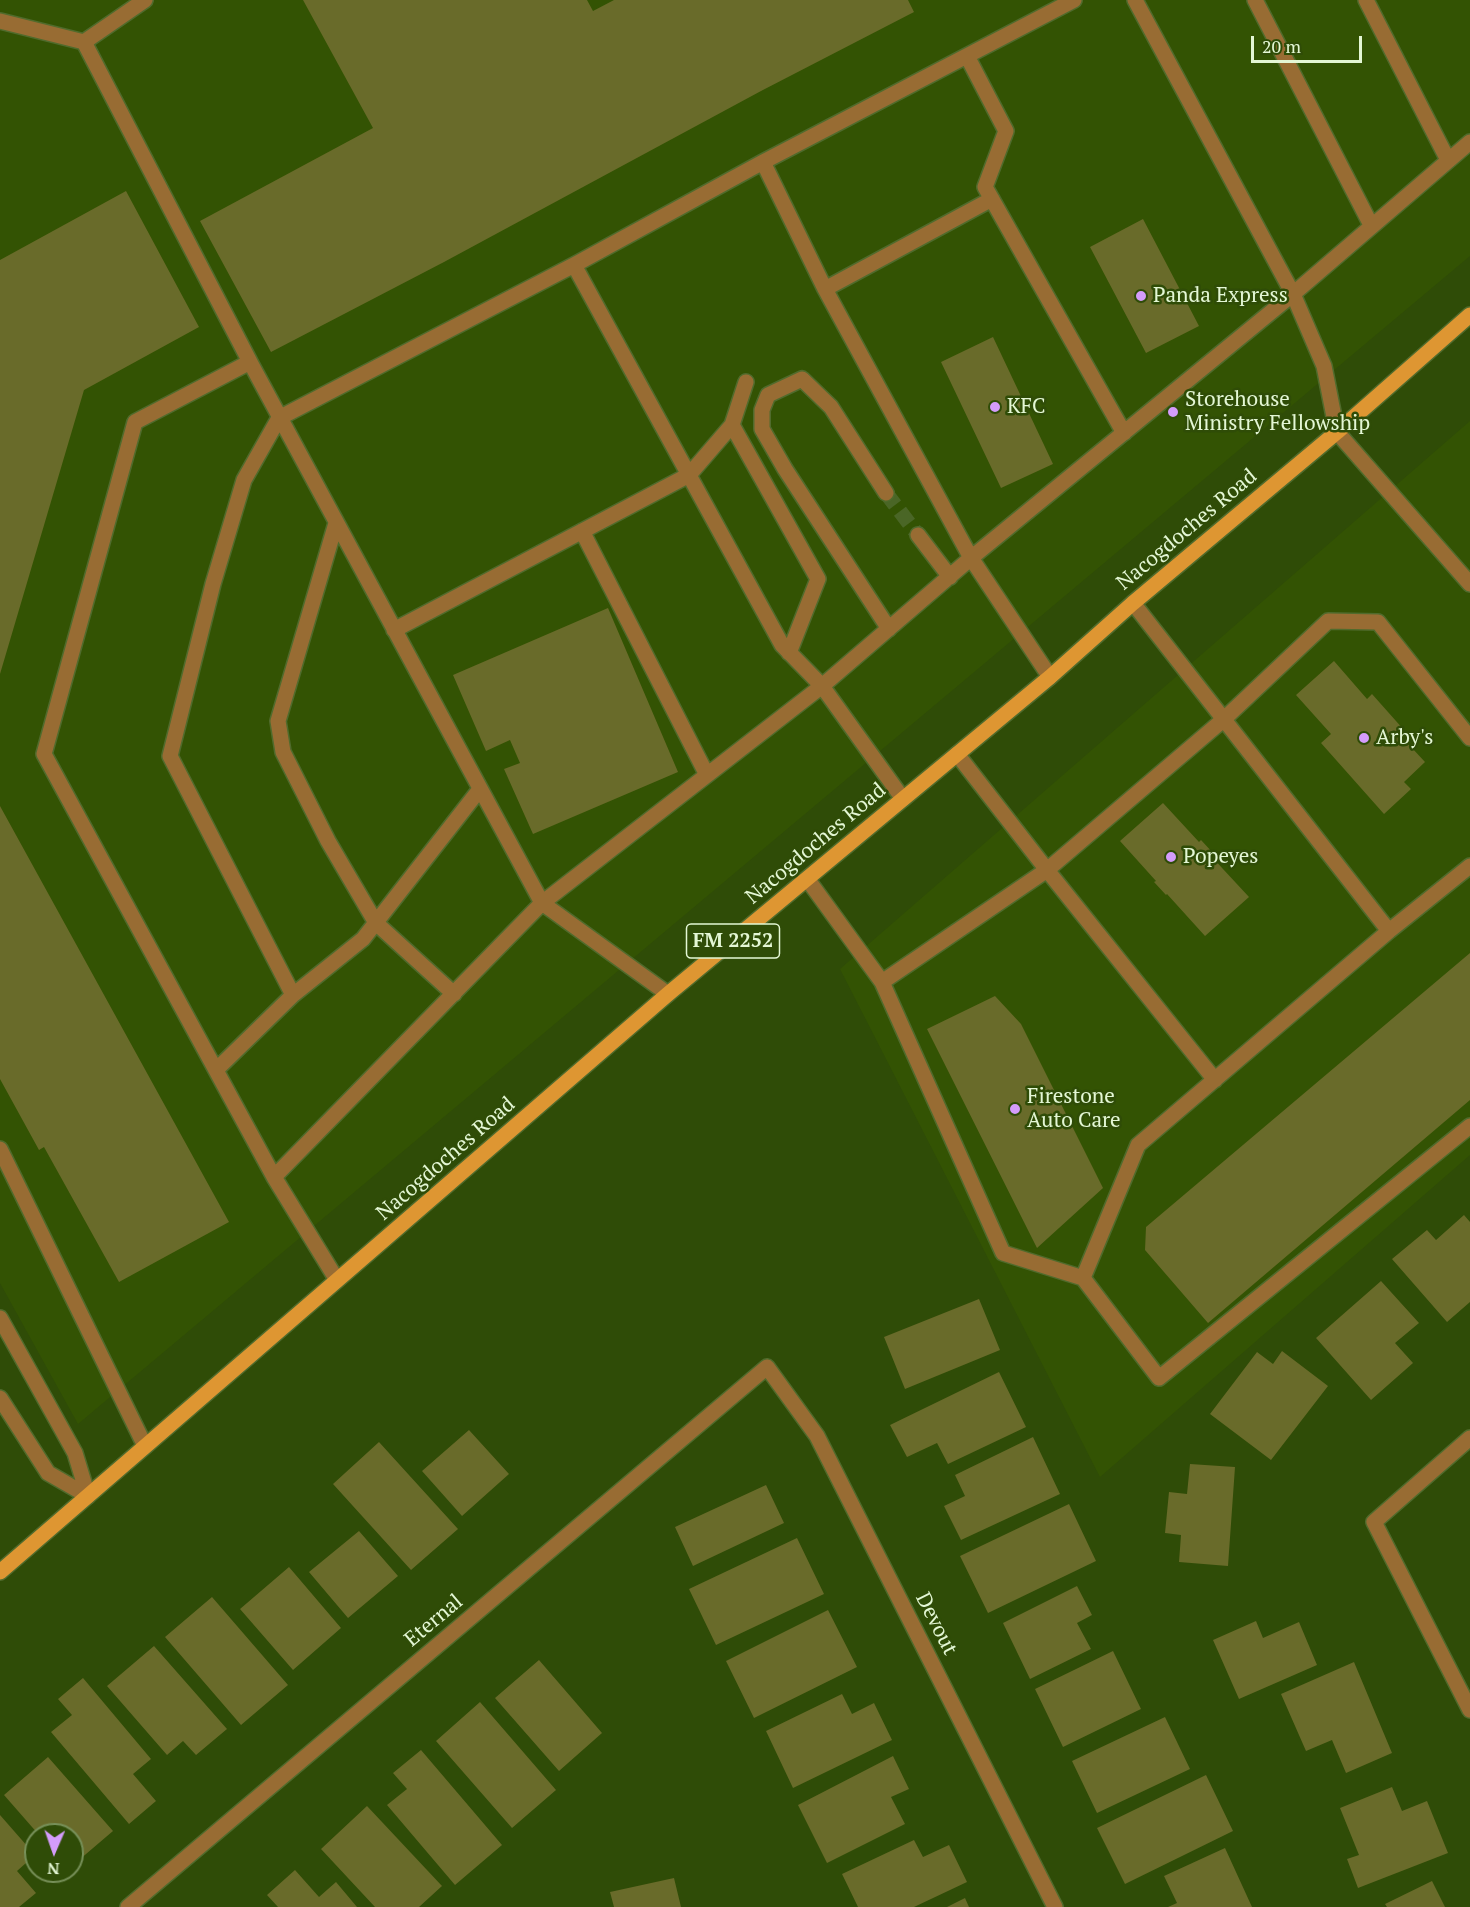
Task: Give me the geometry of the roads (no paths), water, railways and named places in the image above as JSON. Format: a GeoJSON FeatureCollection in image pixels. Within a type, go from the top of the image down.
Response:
{"type":"FeatureCollection","features":[{"type":"Feature","properties":{"kind":"main road","name":"Nacogdoches Road"},"geometry":{"type":"LineString","coordinates":[[0,1572],[668,994],[1050,677],[1133,603],[1337,432],[1470,315]]}},
{"type":"Feature","properties":{"kind":"street"},"geometry":{"type":"LineString","coordinates":[[84,42],[145,0]]}},
{"type":"Feature","properties":{"kind":"street"},"geometry":{"type":"LineString","coordinates":[[293,995],[170,756],[213,584],[244,480],[279,418],[574,265],[762,162],[1074,0]]}},
{"type":"Feature","properties":{"kind":"street"},"geometry":{"type":"LineString","coordinates":[[1135,0],[1293,294],[1324,366],[1337,432],[1470,584]]}},
{"type":"Feature","properties":{"kind":"street"},"geometry":{"type":"LineString","coordinates":[[1255,0],[1371,225]]}},
{"type":"Feature","properties":{"kind":"street"},"geometry":{"type":"LineString","coordinates":[[1366,0],[1448,160]]}},
{"type":"Feature","properties":{"kind":"street"},"geometry":{"type":"LineString","coordinates":[[0,21],[84,42],[279,418],[542,903],[668,994]]}},
{"type":"Feature","properties":{"kind":"street"},"geometry":{"type":"LineString","coordinates":[[967,56],[1006,131],[985,187],[1124,433]]}},
{"type":"Feature","properties":{"kind":"street"},"geometry":{"type":"LineString","coordinates":[[274,1177],[542,903],[822,686],[971,558],[1293,294],[1470,142]]}},
{"type":"Feature","properties":{"kind":"street"},"geometry":{"type":"LineString","coordinates":[[762,162],[825,289],[971,558],[1050,677]]}},
{"type":"Feature","properties":{"kind":"street"},"geometry":{"type":"LineString","coordinates":[[825,289],[992,199]]}},
{"type":"Feature","properties":{"kind":"street"},"geometry":{"type":"LineString","coordinates":[[574,265],[782,645],[822,686],[903,799]]}},
{"type":"Feature","properties":{"kind":"street"},"geometry":{"type":"LineString","coordinates":[[250,362],[135,422],[44,754],[274,1177],[337,1280]]}},
{"type":"Feature","properties":{"kind":"street"},"geometry":{"type":"LineString","coordinates":[[886,493],[831,407],[802,379],[768,395],[762,410],[762,429],[785,469],[889,629]]}},
{"type":"Feature","properties":{"kind":"street"},"geometry":{"type":"LineString","coordinates":[[394,630],[689,476],[732,425],[746,382]]}},
{"type":"Feature","properties":{"kind":"street"},"geometry":{"type":"LineString","coordinates":[[732,425],[818,579],[789,653]]}},
{"type":"Feature","properties":{"kind":"street"},"geometry":{"type":"LineString","coordinates":[[336,523],[278,721],[283,752],[328,841],[376,923],[454,994]]}},
{"type":"Feature","properties":{"kind":"street"},"geometry":{"type":"LineString","coordinates":[[582,531],[707,775]]}},
{"type":"Feature","properties":{"kind":"street"},"geometry":{"type":"LineString","coordinates":[[918,535],[950,577]]}},
{"type":"Feature","properties":{"kind":"street"},"geometry":{"type":"LineString","coordinates":[[1133,603],[1389,931]]}},
{"type":"Feature","properties":{"kind":"street"},"geometry":{"type":"LineString","coordinates":[[882,982],[1047,870],[1223,720],[1328,621],[1378,622],[1470,738]]}},
{"type":"Feature","properties":{"kind":"street"},"geometry":{"type":"LineString","coordinates":[[957,754],[1215,1080]]}},
{"type":"Feature","properties":{"kind":"street"},"geometry":{"type":"LineString","coordinates":[[216,1070],[293,995],[363,939],[480,789]]}},
{"type":"Feature","properties":{"kind":"street"},"geometry":{"type":"LineString","coordinates":[[1083,1278],[1138,1145],[1389,931],[1470,866]]}},
{"type":"Feature","properties":{"kind":"street"},"geometry":{"type":"LineString","coordinates":[[808,880],[882,982],[1003,1253],[1083,1278],[1159,1378],[1470,1126]]}},
{"type":"Feature","properties":{"kind":"street"},"geometry":{"type":"LineString","coordinates":[[0,1149],[145,1446]]}},
{"type":"Feature","properties":{"kind":"street"},"geometry":{"type":"LineString","coordinates":[[0,1318],[75,1453],[88,1496]]}},
{"type":"Feature","properties":{"kind":"street","name":"Eternal"},"geometry":{"type":"LineString","coordinates":[[128,1907],[767,1367]]}},
{"type":"Feature","properties":{"kind":"street","name":"Devout"},"geometry":{"type":"LineString","coordinates":[[767,1367],[817,1436],[1055,1907]]}},
{"type":"Feature","properties":{"kind":"street"},"geometry":{"type":"LineString","coordinates":[[0,1398],[48,1473],[88,1496]]}},
{"type":"Feature","properties":{"kind":"street"},"geometry":{"type":"LineString","coordinates":[[1470,1438],[1374,1522],[1470,1710]]}},
{"type":"Feature","properties":{"kind":"tunnel"},"geometry":{"type":"LineString","coordinates":[[886,493],[918,535]]}},
{"type":"Feature","properties":{"kind":"place","name":"Panda Express"},"geometry":{"type":"Point","coordinates":[1141,296]}},
{"type":"Feature","properties":{"kind":"place","name":"KFC"},"geometry":{"type":"Point","coordinates":[995,407]}},
{"type":"Feature","properties":{"kind":"place","name":"Storehouse Ministry Fellowship"},"geometry":{"type":"Point","coordinates":[1173,412]}},
{"type":"Feature","properties":{"kind":"place","name":"Arby's"},"geometry":{"type":"Point","coordinates":[1364,738]}},
{"type":"Feature","properties":{"kind":"place","name":"Popeyes"},"geometry":{"type":"Point","coordinates":[1171,857]}},
{"type":"Feature","properties":{"kind":"place","name":"Firestone Auto Care"},"geometry":{"type":"Point","coordinates":[1015,1109]}}]}
